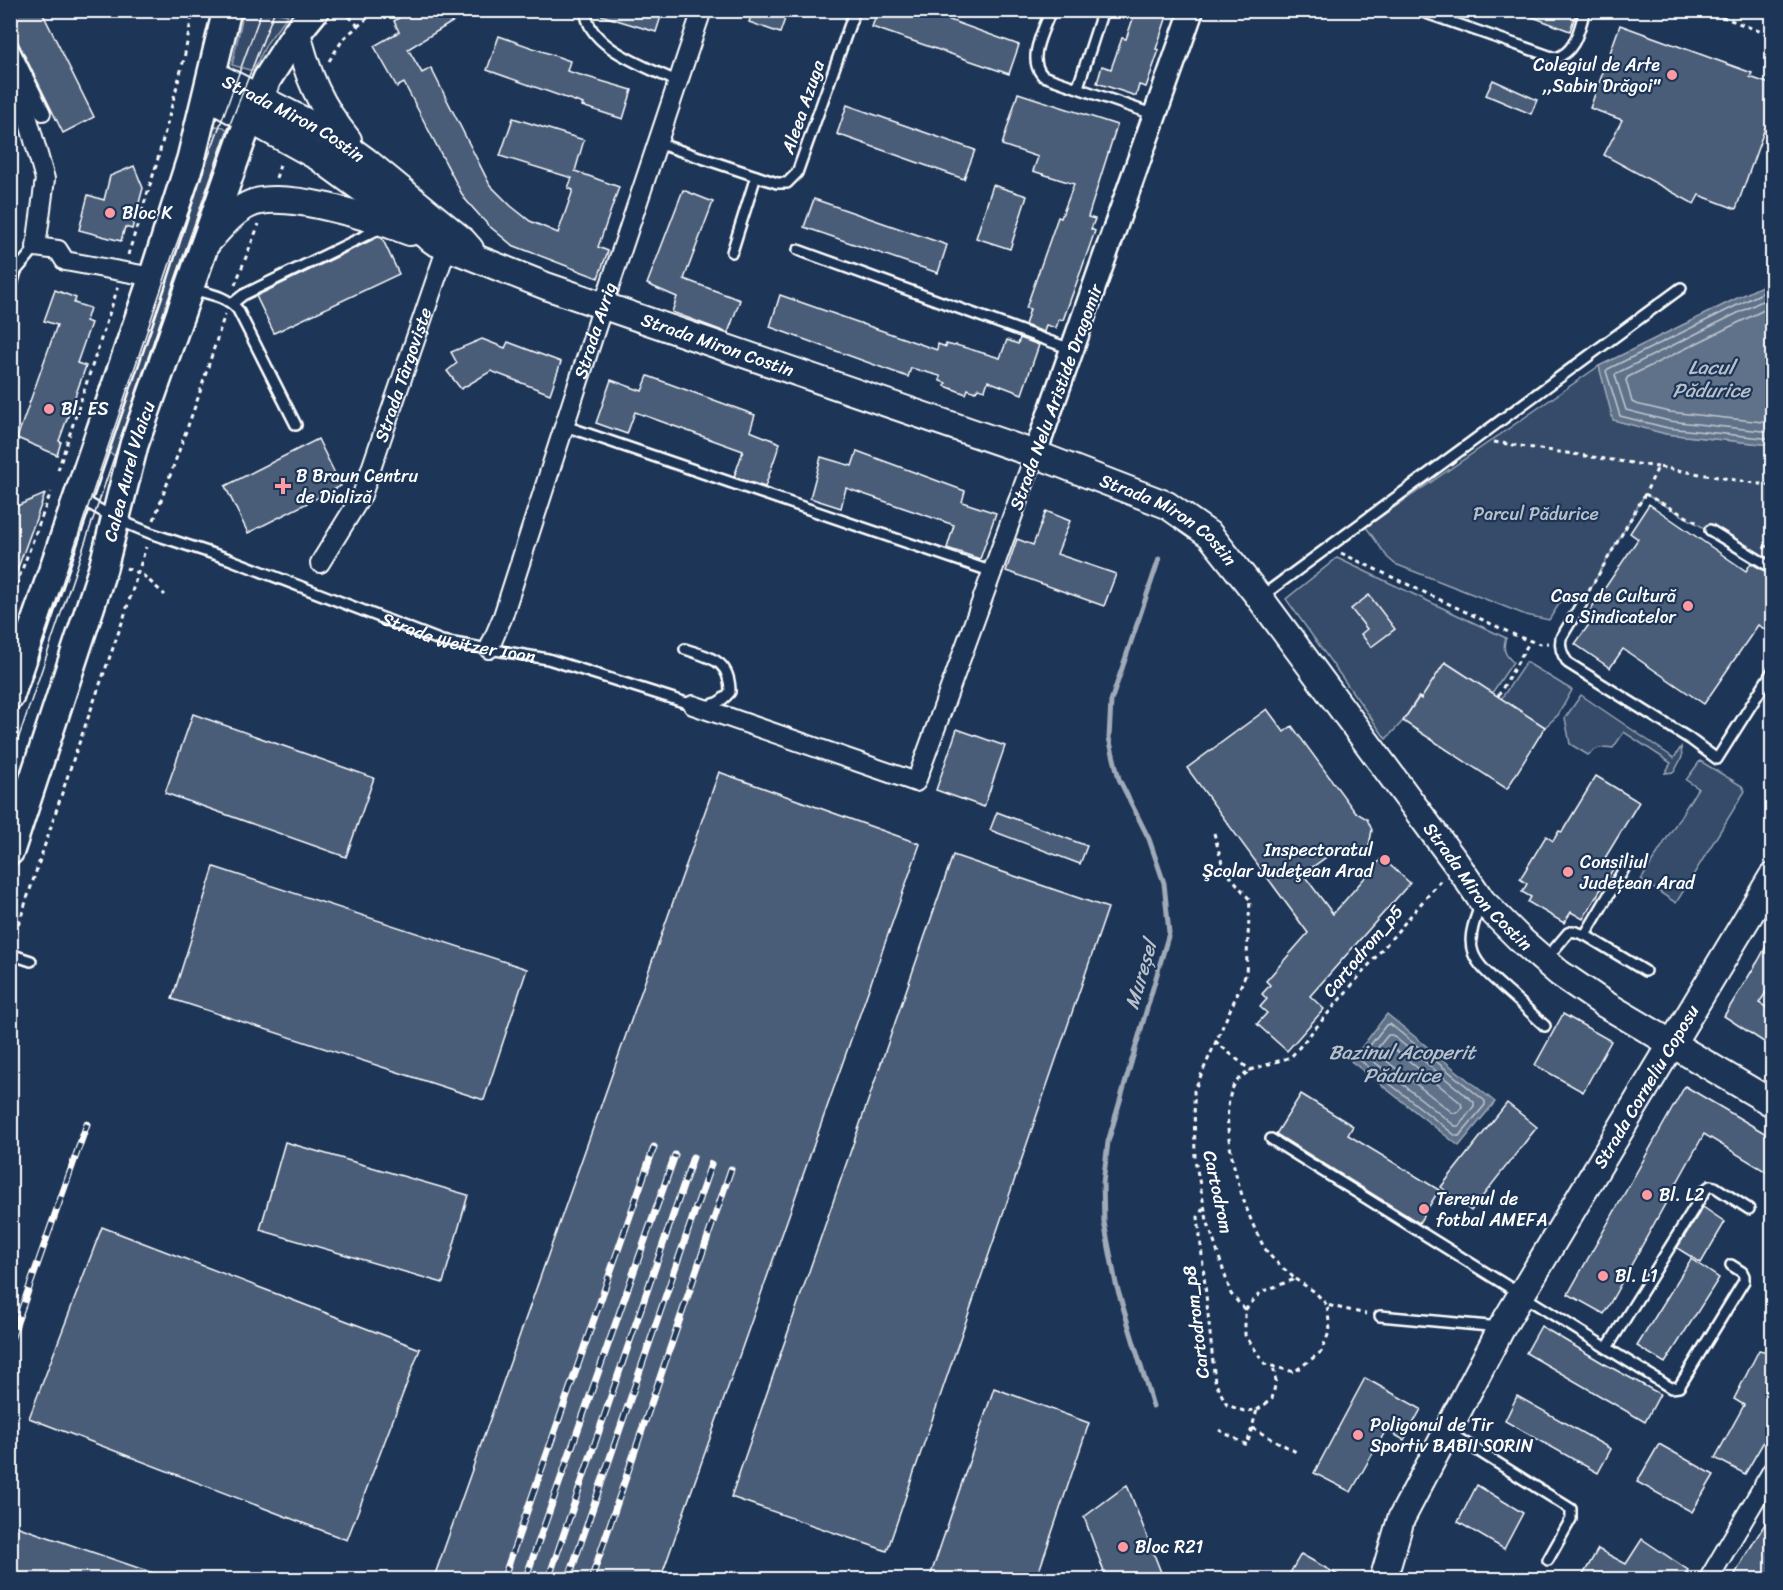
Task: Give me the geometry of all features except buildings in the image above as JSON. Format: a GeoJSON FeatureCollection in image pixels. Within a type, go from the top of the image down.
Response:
{"type":"FeatureCollection","features":[{"type":"Feature","properties":{"kind":"main road","name":"Calea Aurel Vlaicu"},"geometry":{"type":"LineString","coordinates":[[10,696],[191,159],[227,10]]}},
{"type":"Feature","properties":{"kind":"main road","name":"Calea Aurel Vlaicu"},"geometry":{"type":"LineString","coordinates":[[10,851],[51,730],[116,519],[134,446],[204,246],[254,108],[267,79],[304,16]]}},
{"type":"Feature","properties":{"kind":"main road"},"geometry":{"type":"LineString","coordinates":[[304,16],[304,61],[314,88],[332,121],[366,161]]}},
{"type":"Feature","properties":{"kind":"main road","name":"Strada Miron Costin"},"geometry":{"type":"LineString","coordinates":[[210,85],[254,108],[326,132],[366,161],[462,240],[480,261]]}},
{"type":"Feature","properties":{"kind":"main road","name":"Strada Miron Costin"},"geometry":{"type":"LineString","coordinates":[[254,108],[318,157],[441,244],[511,274],[1035,454],[1147,495],[1185,516],[1210,535],[1260,598],[1456,863],[1482,902],[1544,961],[1579,988],[1773,1103]]}},
{"type":"Feature","properties":{"kind":"main road"},"geometry":{"type":"LineString","coordinates":[[204,246],[241,210],[258,201],[301,202],[329,207],[441,244]]}},
{"type":"Feature","properties":{"kind":"main road","name":"Strada Corneliu Coposu"},"geometry":{"type":"LineString","coordinates":[[1383,1580],[1401,1519],[1502,1327],[1773,877]]}},
{"type":"Feature","properties":{"kind":"street","name":"Strada Avrig"},"geometry":{"type":"LineString","coordinates":[[489,649],[503,616],[702,10]]}},
{"type":"Feature","properties":{"kind":"street","name":"Strada Nelu Aristide Dragomir"},"geometry":{"type":"LineString","coordinates":[[916,782],[1073,350],[1192,10]]}},
{"type":"Feature","properties":{"kind":"street"},"geometry":{"type":"LineString","coordinates":[[10,46],[43,113]]}},
{"type":"Feature","properties":{"kind":"street"},"geometry":{"type":"LineString","coordinates":[[13,80],[45,179],[36,247],[58,249],[65,261],[153,277]]}},
{"type":"Feature","properties":{"kind":"street","name":"Strada Târgoviște"},"geometry":{"type":"LineString","coordinates":[[320,563],[362,495],[441,244]]}},
{"type":"Feature","properties":{"kind":"street","name":"Strada Weitzer Ioan"},"geometry":{"type":"LineString","coordinates":[[693,705],[916,782]]}},
{"type":"Feature","properties":{"kind":"street"},"geometry":{"type":"LineString","coordinates":[[1708,1580],[1773,1471]]}},
{"type":"Feature","properties":{"kind":"lane"},"geometry":{"type":"LineString","coordinates":[[586,10],[586,20],[590,28],[611,48],[678,82]]}},
{"type":"Feature","properties":{"kind":"lane","name":"Aleea Azuga"},"geometry":{"type":"LineString","coordinates":[[657,142],[777,183],[787,183],[797,173],[855,10]]}},
{"type":"Feature","properties":{"kind":"lane"},"geometry":{"type":"LineString","coordinates":[[1051,10],[1036,52],[1036,67],[1043,76],[1155,115]]}},
{"type":"Feature","properties":{"kind":"lane"},"geometry":{"type":"LineString","coordinates":[[1078,87],[1104,10]]}},
{"type":"Feature","properties":{"kind":"lane"},"geometry":{"type":"LineString","coordinates":[[1417,10],[1555,58],[1563,56],[1571,49],[1585,10]]}},
{"type":"Feature","properties":{"kind":"lane"},"geometry":{"type":"LineString","coordinates":[[732,252],[756,176]]}},
{"type":"Feature","properties":{"kind":"lane"},"geometry":{"type":"LineString","coordinates":[[232,303],[243,295],[387,225]]}},
{"type":"Feature","properties":{"kind":"lane"},"geometry":{"type":"LineString","coordinates":[[10,292],[16,271],[36,247]]}},
{"type":"Feature","properties":{"kind":"lane"},"geometry":{"type":"LineString","coordinates":[[798,250],[1073,350]]}},
{"type":"Feature","properties":{"kind":"lane"},"geometry":{"type":"LineString","coordinates":[[190,288],[223,298],[238,310],[296,425]]}},
{"type":"Feature","properties":{"kind":"lane"},"geometry":{"type":"LineString","coordinates":[[1260,598],[1681,288]]}},
{"type":"Feature","properties":{"kind":"lane"},"geometry":{"type":"LineString","coordinates":[[565,426],[993,572]]}},
{"type":"Feature","properties":{"kind":"lane","name":"Strada Weitzer Ioan"},"geometry":{"type":"LineString","coordinates":[[78,497],[116,519],[150,533],[229,559],[442,641],[548,659],[693,705],[706,707],[723,700],[730,692],[728,671],[720,663],[685,649]]}},
{"type":"Feature","properties":{"kind":"lane"},"geometry":{"type":"LineString","coordinates":[[1710,530],[1773,568]]}},
{"type":"Feature","properties":{"kind":"lane"},"geometry":{"type":"LineString","coordinates":[[1582,603],[1561,638],[1563,656],[1568,663],[1690,739],[1717,759],[1773,672]]}},
{"type":"Feature","properties":{"kind":"lane"},"geometry":{"type":"LineString","coordinates":[[1585,935],[1624,869]]}},
{"type":"Feature","properties":{"kind":"lane"},"geometry":{"type":"LineString","coordinates":[[1482,902],[1471,927],[1471,946],[1480,968],[1545,1026]]}},
{"type":"Feature","properties":{"kind":"lane"},"geometry":{"type":"LineString","coordinates":[[1544,961],[1568,933],[1573,931],[1585,935],[1645,971]]}},
{"type":"Feature","properties":{"kind":"lane"},"geometry":{"type":"LineString","coordinates":[[10,954],[31,961]]}},
{"type":"Feature","properties":{"kind":"lane"},"geometry":{"type":"LineString","coordinates":[[1271,1139],[1671,1388],[1679,1387],[1743,1281],[1742,1272],[1731,1265]]}},
{"type":"Feature","properties":{"kind":"lane"},"geometry":{"type":"LineString","coordinates":[[1607,1348],[1706,1189],[1710,1186],[1715,1187],[1749,1209]]}},
{"type":"Feature","properties":{"kind":"lane"},"geometry":{"type":"LineString","coordinates":[[1380,1316],[1502,1327]]}},
{"type":"Feature","properties":{"kind":"lane"},"geometry":{"type":"LineString","coordinates":[[1446,1431],[1571,1509],[1571,1519],[1548,1560]]}},
{"type":"Feature","properties":{"kind":"path"},"geometry":{"type":"LineString","coordinates":[[58,470],[156,166],[184,59],[193,10]]}},
{"type":"Feature","properties":{"kind":"path"},"geometry":{"type":"LineString","coordinates":[[343,10],[358,26],[377,10]]}},
{"type":"Feature","properties":{"kind":"path"},"geometry":{"type":"LineString","coordinates":[[1705,10],[1773,36]]}},
{"type":"Feature","properties":{"kind":"path"},"geometry":{"type":"LineString","coordinates":[[10,948],[198,398]]}},
{"type":"Feature","properties":{"kind":"path"},"geometry":{"type":"LineString","coordinates":[[1474,439],[1773,486]]}},
{"type":"Feature","properties":{"kind":"path"},"geometry":{"type":"LineString","coordinates":[[1582,603],[1645,494],[1658,467]]}},
{"type":"Feature","properties":{"kind":"path"},"geometry":{"type":"LineString","coordinates":[[10,602],[51,492]]}},
{"type":"Feature","properties":{"kind":"path"},"geometry":{"type":"LineString","coordinates":[[1645,494],[1710,530]]}},
{"type":"Feature","properties":{"kind":"path"},"geometry":{"type":"LineString","coordinates":[[1329,547],[1530,641],[1540,644],[1560,643]]}},
{"type":"Feature","properties":{"kind":"path"},"geometry":{"type":"LineString","coordinates":[[138,572],[165,595]]}},
{"type":"Feature","properties":{"kind":"path"},"geometry":{"type":"LineString","coordinates":[[1497,696],[1530,641]]}},
{"type":"Feature","properties":{"kind":"path","name":"Cartodrom"},"geometry":{"type":"LineString","coordinates":[[1214,833],[1223,867],[1250,900],[1246,974],[1194,1091],[1195,1160],[1204,1206],[1231,1294],[1245,1310],[1245,1335],[1265,1364],[1273,1366]]}},
{"type":"Feature","properties":{"kind":"path","name":"Cartodrom_p5"},"geometry":{"type":"LineString","coordinates":[[1250,1070],[1291,1058],[1456,863]]}},
{"type":"Feature","properties":{"kind":"path"},"geometry":{"type":"LineString","coordinates":[[1215,1041],[1250,1070],[1236,1083],[1228,1106],[1227,1126],[1242,1194],[1266,1251],[1327,1305],[1380,1316]]}},
{"type":"Feature","properties":{"kind":"path","name":"Cartodrom_p8"},"geometry":{"type":"LineString","coordinates":[[1204,1206],[1198,1217],[1215,1382],[1227,1405],[1244,1411],[1257,1410]]}},
{"type":"Feature","properties":{"kind":"path"},"geometry":{"type":"LineString","coordinates":[[1245,1310],[1261,1292],[1295,1279]]}},
{"type":"Feature","properties":{"kind":"path"},"geometry":{"type":"LineString","coordinates":[[1219,1430],[1247,1445],[1257,1410],[1272,1400],[1276,1382],[1273,1366],[1294,1372],[1321,1352],[1329,1330],[1327,1305]]}},
{"type":"Feature","properties":{"kind":"path"},"geometry":{"type":"LineString","coordinates":[[1252,1428],[1298,1453]]}},
{"type":"Feature","properties":{"kind":"green space"},"geometry":{"type":"Polygon","coordinates":[[[244,10],[271,11],[288,15],[267,43],[253,71],[232,65],[244,10]]]}},
{"type":"Feature","properties":{"kind":"green space"},"geometry":{"type":"Polygon","coordinates":[[[216,126],[224,127],[230,133],[116,456],[99,449],[211,129],[216,126]]]}},
{"type":"Feature","properties":{"kind":"green space","name":"Parcul Pădurice"},"geometry":{"type":"Polygon","coordinates":[[[1599,366],[1614,420],[1666,434],[1772,445],[1772,567],[1645,494],[1582,603],[1566,593],[1549,620],[1526,615],[1395,564],[1388,558],[1366,527],[1599,366]]]}},
{"type":"Feature","properties":{"kind":"green space"},"geometry":{"type":"Polygon","coordinates":[[[1337,558],[1506,638],[1505,652],[1513,662],[1492,693],[1430,705],[1418,697],[1403,721],[1386,739],[1286,599],[1337,558]]]}},
{"type":"Feature","properties":{"kind":"green space"},"geometry":{"type":"Polygon","coordinates":[[[1526,662],[1572,690],[1558,715],[1545,727],[1501,699],[1526,662]]]}},
{"type":"Feature","properties":{"kind":"green space"},"geometry":{"type":"Polygon","coordinates":[[[1581,695],[1674,758],[1681,747],[1682,757],[1674,772],[1665,773],[1671,763],[1624,732],[1613,748],[1599,748],[1588,755],[1570,744],[1565,718],[1581,695]]]}},
{"type":"Feature","properties":{"kind":"green space"},"geometry":{"type":"Polygon","coordinates":[[[1700,761],[1742,786],[1745,791],[1676,903],[1641,880],[1698,788],[1686,780],[1700,761]]]}},
{"type":"Feature","properties":{"kind":"water","name":"Lacul Pădurice"},"geometry":{"type":"Polygon","coordinates":[[[1772,281],[1772,445],[1666,434],[1613,420],[1599,366],[1772,281]]]}},
{"type":"Feature","properties":{"kind":"water","name":"Bazinul Acoperit Pădurice"},"geometry":{"type":"Polygon","coordinates":[[[1387,1014],[1495,1102],[1459,1146],[1351,1061],[1387,1014]]]}},
{"type":"Feature","properties":{"kind":"waterway","name":"Mureșel"},"geometry":{"type":"LineString","coordinates":[[1153,1406],[1116,1284],[1104,1222],[1103,1183],[1108,1142],[1169,933],[1164,883],[1149,839],[1119,779],[1109,738],[1111,701],[1159,559]]}},
{"type":"Feature","properties":{"kind":"tram line"},"geometry":{"type":"LineString","coordinates":[[31,676],[173,254],[262,10]]}},
{"type":"Feature","properties":{"kind":"tram line"},"geometry":{"type":"LineString","coordinates":[[10,763],[225,137],[275,10]]}},
{"type":"Feature","properties":{"kind":"railway"},"geometry":{"type":"LineString","coordinates":[[10,1342],[87,1124]]}},
{"type":"Feature","properties":{"kind":"railway"},"geometry":{"type":"LineString","coordinates":[[503,1580],[654,1147]]}},
{"type":"Feature","properties":{"kind":"railway"},"geometry":{"type":"LineString","coordinates":[[525,1580],[675,1155]]}},
{"type":"Feature","properties":{"kind":"railway"},"geometry":{"type":"LineString","coordinates":[[548,1580],[693,1157]]}},
{"type":"Feature","properties":{"kind":"railway"},"geometry":{"type":"LineString","coordinates":[[568,1580],[711,1164]]}},
{"type":"Feature","properties":{"kind":"railway"},"geometry":{"type":"LineString","coordinates":[[591,1580],[731,1169]]}},
{"type":"Feature","properties":{"kind":"place","name":"Colegiul de Arte ,,Sabin Drăgoi\""},"geometry":{"type":"Point","coordinates":[1672,75]}},
{"type":"Feature","properties":{"kind":"place","name":"Bloc K"},"geometry":{"type":"Point","coordinates":[110,213]}},
{"type":"Feature","properties":{"kind":"place","name":"Bl. ES"},"geometry":{"type":"Point","coordinates":[49,409]}},
{"type":"Feature","properties":{"kind":"place","name":"B Braun Centru de Dializă"},"geometry":{"type":"Point","coordinates":[283,486]}},
{"type":"Feature","properties":{"kind":"place","name":"Casa de Cultură a Sindicatelor"},"geometry":{"type":"Point","coordinates":[1688,606]}},
{"type":"Feature","properties":{"kind":"place","name":"Inspectoratul Şcolar Judeţean Arad"},"geometry":{"type":"Point","coordinates":[1385,860]}},
{"type":"Feature","properties":{"kind":"place","name":"Consiliul Județean Arad"},"geometry":{"type":"Point","coordinates":[1568,872]}},
{"type":"Feature","properties":{"kind":"place","name":"Bl. L2"},"geometry":{"type":"Point","coordinates":[1647,1195]}},
{"type":"Feature","properties":{"kind":"place","name":"Terenul de fotbal AMEFA"},"geometry":{"type":"Point","coordinates":[1424,1209]}},
{"type":"Feature","properties":{"kind":"place","name":"Bl. L1"},"geometry":{"type":"Point","coordinates":[1603,1276]}},
{"type":"Feature","properties":{"kind":"place","name":"Poligonul de Tir Sportiv BABII SORIN"},"geometry":{"type":"Point","coordinates":[1358,1435]}},
{"type":"Feature","properties":{"kind":"place","name":"Bloc R21"},"geometry":{"type":"Point","coordinates":[1123,1547]}}]}
